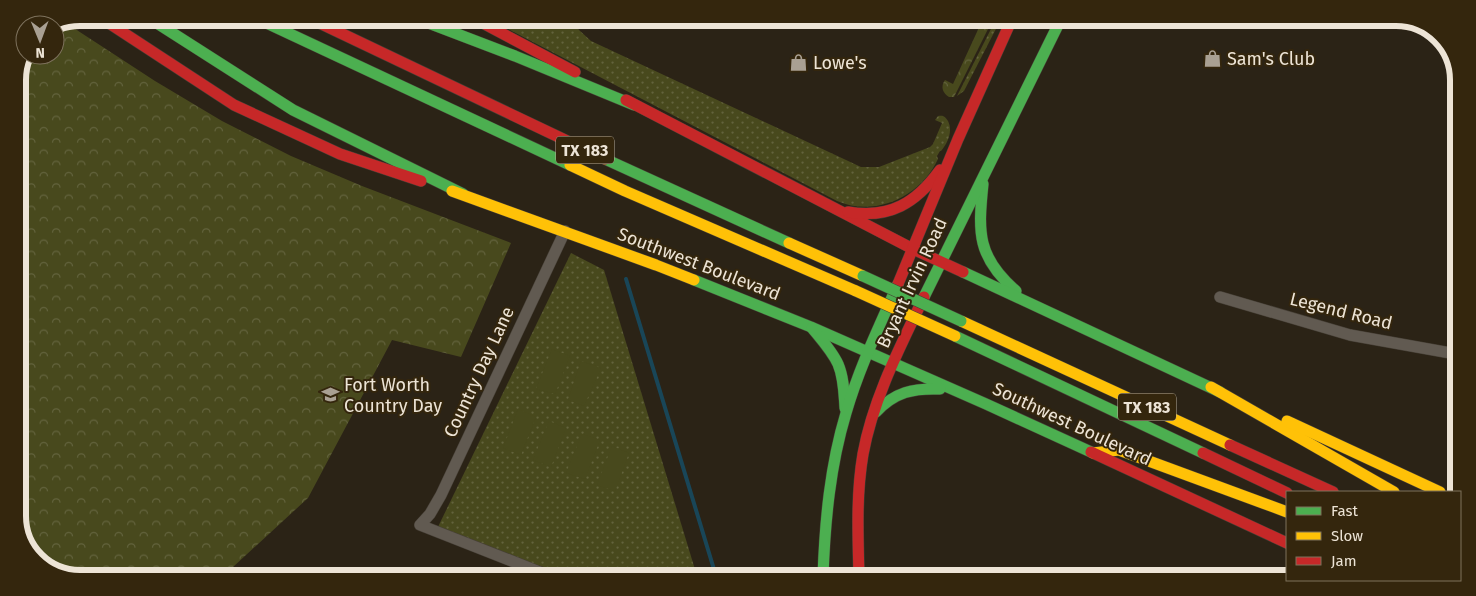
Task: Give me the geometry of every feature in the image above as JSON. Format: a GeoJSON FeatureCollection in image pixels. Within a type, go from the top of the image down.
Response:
{"type":"FeatureCollection","features":[{"type":"Feature","properties":{"kind":"main road","name":"Southwest Boulevard"},"geometry":{"type":"LineString","coordinates":[[114,26],[234,105],[340,154],[463,194],[565,231],[811,327],[1093,453],[1286,543]]}},
{"type":"Feature","properties":{"kind":"main road"},"geometry":{"type":"LineString","coordinates":[[162,26],[293,110],[463,194]]}},
{"type":"Feature","properties":{"kind":"main road","name":"Southwest Boulevard"},"geometry":{"type":"LineString","coordinates":[[273,26],[625,191],[810,270],[955,336],[1286,493]]}},
{"type":"Feature","properties":{"kind":"main road","name":"TX 183"},"geometry":{"type":"LineString","coordinates":[[326,26],[625,169],[1331,491]]}},
{"type":"Feature","properties":{"kind":"main road"},"geometry":{"type":"LineString","coordinates":[[436,26],[634,105]]}},
{"type":"Feature","properties":{"kind":"main road"},"geometry":{"type":"LineString","coordinates":[[489,26],[634,105],[914,248],[1035,306],[1438,491]]}},
{"type":"Feature","properties":{"kind":"main road","name":"Bryant Irvin Road"},"geometry":{"type":"LineString","coordinates":[[823,570],[832,466],[846,412],[868,352],[914,248],[951,155],[1009,26]]}},
{"type":"Feature","properties":{"kind":"main road","name":"Bryant Irvin Road"},"geometry":{"type":"LineString","coordinates":[[858,570],[858,504],[865,444],[893,363],[940,260],[1058,26]]}},
{"type":"Feature","properties":{"kind":"main road"},"geometry":{"type":"LineString","coordinates":[[839,210],[855,214],[870,214],[900,206],[922,192],[951,155]]}},
{"type":"Feature","properties":{"kind":"main road"},"geometry":{"type":"LineString","coordinates":[[984,174],[980,231],[987,258],[1005,283],[1035,306]]}},
{"type":"Feature","properties":{"kind":"main road"},"geometry":{"type":"LineString","coordinates":[[811,327],[838,364],[842,378],[846,412]]}},
{"type":"Feature","properties":{"kind":"main road"},"geometry":{"type":"LineString","coordinates":[[1211,387],[1392,491]]}},
{"type":"Feature","properties":{"kind":"main road"},"geometry":{"type":"LineString","coordinates":[[874,415],[884,402],[904,392],[923,388],[958,392]]}},
{"type":"Feature","properties":{"kind":"main road"},"geometry":{"type":"LineString","coordinates":[[1093,453],[1119,450],[1286,512]]}},
{"type":"Feature","properties":{"kind":"street","name":"Country Day Lane"},"geometry":{"type":"LineString","coordinates":[[535,570],[420,525],[430,514],[441,495],[565,231]]}},
{"type":"Feature","properties":{"kind":"street","name":"Legend Road"},"geometry":{"type":"LineString","coordinates":[[1220,297],[1350,334],[1450,353]]}},
{"type":"Feature","properties":{"kind":"green space"},"geometry":{"type":"Polygon","coordinates":[[[502,26],[576,26],[591,41],[861,167],[879,167],[930,147],[942,123],[935,120],[938,116],[946,118],[950,129],[949,137],[937,156],[938,159],[921,184],[896,200],[882,205],[852,206],[837,201],[502,26]]]}},
{"type":"Feature","properties":{"kind":"green space"},"geometry":{"type":"Polygon","coordinates":[[[980,26],[990,26],[954,97],[949,97],[943,90],[943,83],[945,80],[953,84],[980,26]]]}},
{"type":"Feature","properties":{"kind":"green space"},"geometry":{"type":"Polygon","coordinates":[[[992,26],[997,26],[964,91],[957,96],[992,26]]]}},
{"type":"Feature","properties":{"kind":"green space","name":"Fort Worth Country Day"},"geometry":{"type":"Polygon","coordinates":[[[72,27],[155,81],[222,121],[291,156],[362,186],[511,243],[461,357],[392,340],[308,498],[233,567],[225,570],[70,569],[48,559],[37,548],[30,536],[26,519],[28,65],[65,65],[65,28],[72,27]]]}},
{"type":"Feature","properties":{"kind":"green space"},"geometry":{"type":"Polygon","coordinates":[[[571,253],[604,270],[695,570],[552,570],[436,531],[571,253]]]}},
{"type":"Feature","properties":{"kind":"green space"},"geometry":{"type":"Polygon","coordinates":[[[552,349],[570,356],[555,394],[536,389],[552,349]]]}},
{"type":"Feature","properties":{"kind":"green space"},"geometry":{"type":"Polygon","coordinates":[[[581,361],[601,368],[584,406],[568,400],[581,361]]]}},
{"type":"Feature","properties":{"kind":"green space"},"geometry":{"type":"Polygon","coordinates":[[[518,409],[536,417],[521,455],[503,448],[518,409]]]}},
{"type":"Feature","properties":{"kind":"green space"},"geometry":{"type":"Polygon","coordinates":[[[549,421],[566,428],[551,467],[533,460],[549,421]]]}},
{"type":"Feature","properties":{"kind":"green space"},"geometry":{"type":"Polygon","coordinates":[[[582,434],[600,440],[585,479],[566,473],[582,434]]]}},
{"type":"Feature","properties":{"kind":"green space"},"geometry":{"type":"Polygon","coordinates":[[[612,446],[629,453],[615,491],[597,485],[612,446]]]}},
{"type":"Feature","properties":{"kind":"waterway"},"geometry":{"type":"LineString","coordinates":[[626,279],[714,570]]}},
{"type":"Feature","properties":{"kind":"traffic: fast"},"geometry":{"type":"LineString","coordinates":[[162,26],[293,110],[463,194]]}},
{"type":"Feature","properties":{"kind":"traffic: fast"},"geometry":{"type":"LineString","coordinates":[[273,26],[570,165]]}},
{"type":"Feature","properties":{"kind":"traffic: fast"},"geometry":{"type":"LineString","coordinates":[[436,26],[634,105]]}},
{"type":"Feature","properties":{"kind":"traffic: fast"},"geometry":{"type":"LineString","coordinates":[[924,297],[1058,26]]}},
{"type":"Feature","properties":{"kind":"traffic: fast"},"geometry":{"type":"LineString","coordinates":[[605,159],[789,243]]}},
{"type":"Feature","properties":{"kind":"traffic: fast"},"geometry":{"type":"LineString","coordinates":[[983,184],[981,217],[983,243],[994,267],[1016,291]]}},
{"type":"Feature","properties":{"kind":"traffic: fast"},"geometry":{"type":"LineString","coordinates":[[963,272],[1220,392]]}},
{"type":"Feature","properties":{"kind":"traffic: fast"},"geometry":{"type":"LineString","coordinates":[[863,276],[961,321]]}},
{"type":"Feature","properties":{"kind":"traffic: fast"},"geometry":{"type":"LineString","coordinates":[[694,280],[811,327],[1091,452]]}},
{"type":"Feature","properties":{"kind":"traffic: fast"},"geometry":{"type":"LineString","coordinates":[[823,570],[829,494],[840,433],[863,364],[898,284]]}},
{"type":"Feature","properties":{"kind":"traffic: fast"},"geometry":{"type":"LineString","coordinates":[[812,328],[830,350],[838,364],[843,380],[845,408]]}},
{"type":"Feature","properties":{"kind":"traffic: fast"},"geometry":{"type":"LineString","coordinates":[[955,336],[1203,453]]}},
{"type":"Feature","properties":{"kind":"traffic: fast"},"geometry":{"type":"LineString","coordinates":[[876,412],[890,400],[905,393],[921,389],[940,389]]}},
{"type":"Feature","properties":{"kind":"traffic: slow"},"geometry":{"type":"LineString","coordinates":[[570,165],[625,191],[856,291]]}},
{"type":"Feature","properties":{"kind":"traffic: slow"},"geometry":{"type":"LineString","coordinates":[[452,191],[694,280]]}},
{"type":"Feature","properties":{"kind":"traffic: slow"},"geometry":{"type":"LineString","coordinates":[[789,243],[863,276]]}},
{"type":"Feature","properties":{"kind":"traffic: slow"},"geometry":{"type":"LineString","coordinates":[[856,291],[955,336]]}},
{"type":"Feature","properties":{"kind":"traffic: slow"},"geometry":{"type":"LineString","coordinates":[[961,321],[1230,445]]}},
{"type":"Feature","properties":{"kind":"traffic: slow"},"geometry":{"type":"LineString","coordinates":[[1211,387],[1392,491]]}},
{"type":"Feature","properties":{"kind":"traffic: slow"},"geometry":{"type":"LineString","coordinates":[[1287,421],[1438,491]]}},
{"type":"Feature","properties":{"kind":"traffic: slow"},"geometry":{"type":"LineString","coordinates":[[1093,453],[1119,450],[1286,512]]}},
{"type":"Feature","properties":{"kind":"traffic: jam"},"geometry":{"type":"LineString","coordinates":[[113,26],[234,105],[340,154],[421,181]]}},
{"type":"Feature","properties":{"kind":"traffic: jam"},"geometry":{"type":"LineString","coordinates":[[326,26],[605,159]]}},
{"type":"Feature","properties":{"kind":"traffic: jam"},"geometry":{"type":"LineString","coordinates":[[488,26],[575,72]]}},
{"type":"Feature","properties":{"kind":"traffic: jam"},"geometry":{"type":"LineString","coordinates":[[898,284],[958,139],[1009,26]]}},
{"type":"Feature","properties":{"kind":"traffic: jam"},"geometry":{"type":"LineString","coordinates":[[626,100],[913,249],[963,272]]}},
{"type":"Feature","properties":{"kind":"traffic: jam"},"geometry":{"type":"LineString","coordinates":[[848,212],[877,213],[901,206],[911,200],[931,182],[940,170]]}},
{"type":"Feature","properties":{"kind":"traffic: jam"},"geometry":{"type":"LineString","coordinates":[[859,570],[859,485],[863,454],[880,393],[924,297]]}},
{"type":"Feature","properties":{"kind":"traffic: jam"},"geometry":{"type":"LineString","coordinates":[[1230,445],[1331,491]]}},
{"type":"Feature","properties":{"kind":"traffic: jam"},"geometry":{"type":"LineString","coordinates":[[1091,452],[1286,543]]}},
{"type":"Feature","properties":{"kind":"traffic: jam"},"geometry":{"type":"LineString","coordinates":[[1203,453],[1286,493]]}},
{"type":"Feature","properties":{"kind":"place","name":"Sam's Club"},"geometry":{"type":"Point","coordinates":[1213,59]}},
{"type":"Feature","properties":{"kind":"place","name":"Lowe's"},"geometry":{"type":"Point","coordinates":[799,63]}},
{"type":"Feature","properties":{"kind":"place","name":"Fort Worth Country Day"},"geometry":{"type":"Point","coordinates":[330,395]}}]}
